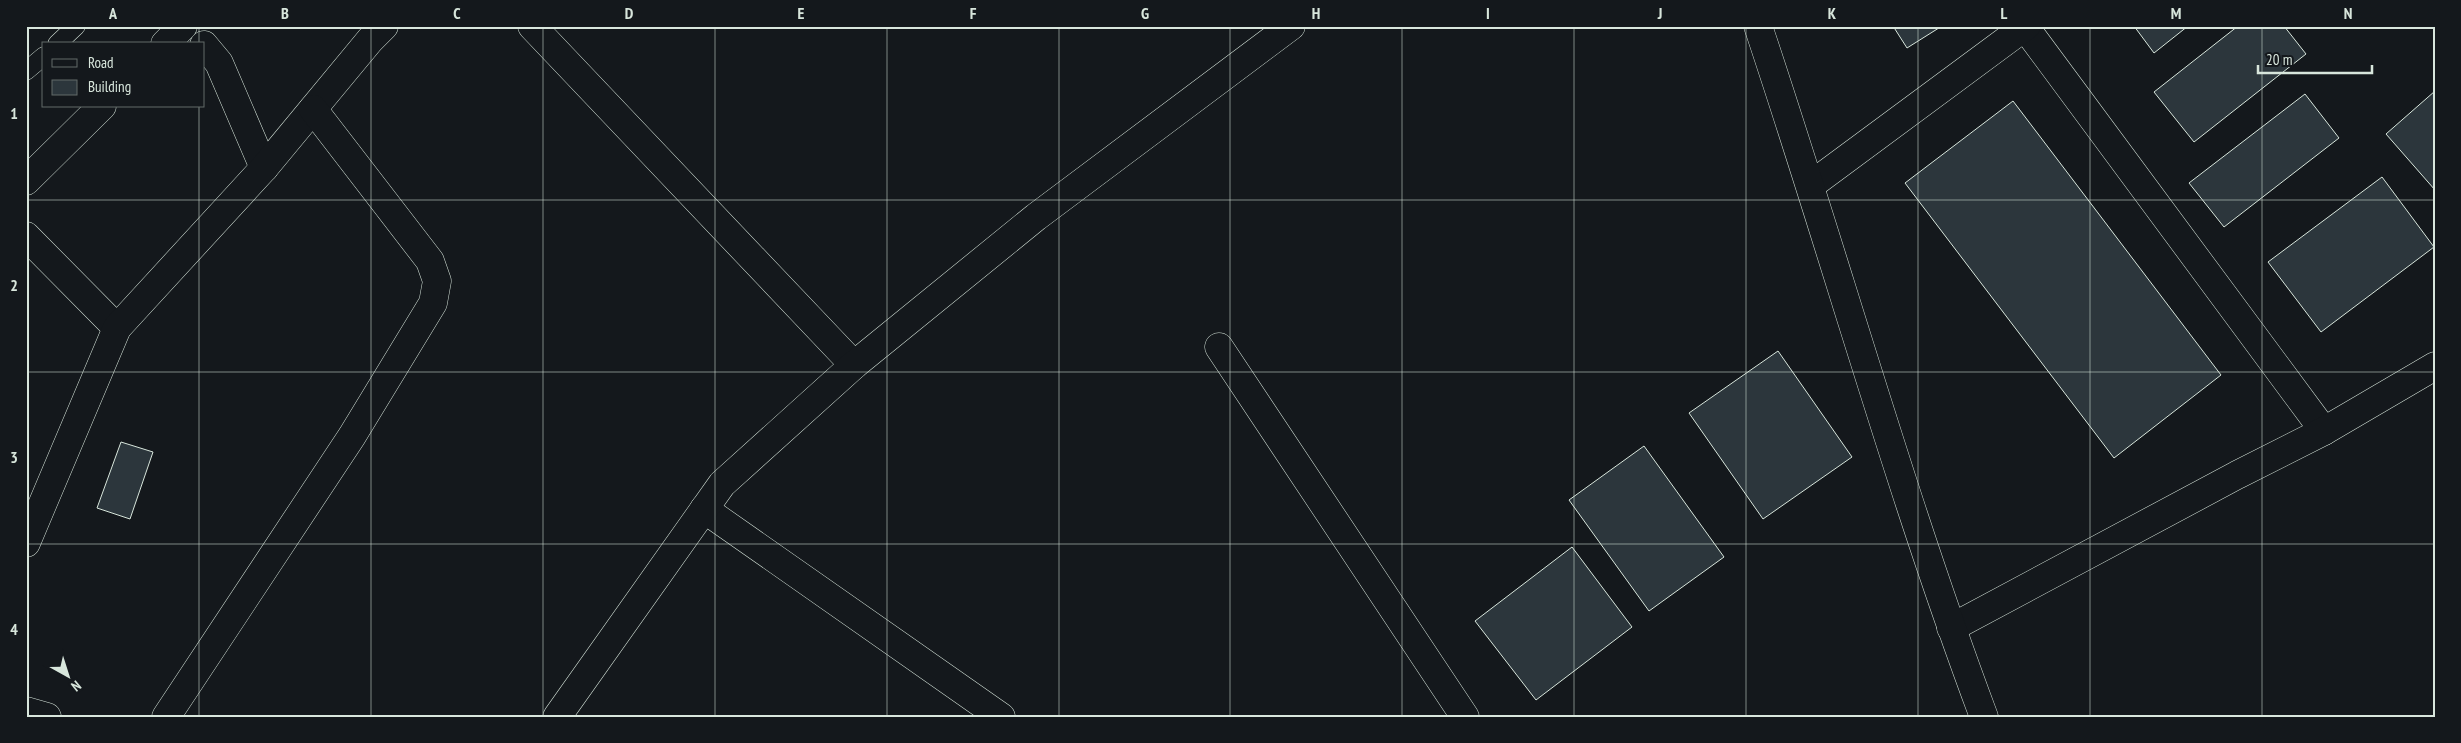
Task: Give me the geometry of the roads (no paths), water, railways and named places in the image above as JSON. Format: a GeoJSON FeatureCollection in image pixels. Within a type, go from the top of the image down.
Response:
{"type":"FeatureCollection","features":[{"type":"Feature","properties":{"kind":"street"},"geometry":{"type":"LineString","coordinates":[[167,42],[182,26]]}},
{"type":"Feature","properties":{"kind":"street"},"geometry":{"type":"LineString","coordinates":[[188,26],[201,42]]}},
{"type":"Feature","properties":{"kind":"street"},"geometry":{"type":"LineString","coordinates":[[26,544],[117,328],[264,168],[370,40],[384,26]]}},
{"type":"Feature","properties":{"kind":"street"},"geometry":{"type":"LineString","coordinates":[[532,26],[854,364]]}},
{"type":"Feature","properties":{"kind":"street"},"geometry":{"type":"LineString","coordinates":[[556,717],[722,484],[854,364],[1036,217],[1291,26]]}},
{"type":"Feature","properties":{"kind":"street"},"geometry":{"type":"LineString","coordinates":[[1758,26],[1811,185],[1895,459],[1951,628],[1984,717]]}},
{"type":"Feature","properties":{"kind":"street"},"geometry":{"type":"LineString","coordinates":[[1811,185],[2025,27],[2324,431]]}},
{"type":"Feature","properties":{"kind":"street"},"geometry":{"type":"LineString","coordinates":[[205,47],[219,63],[264,168]]}},
{"type":"Feature","properties":{"kind":"street"},"geometry":{"type":"LineString","coordinates":[[26,181],[100,108]]}},
{"type":"Feature","properties":{"kind":"street"},"geometry":{"type":"LineString","coordinates":[[166,717],[352,436],[433,303],[437,281],[430,261],[313,109]]}},
{"type":"Feature","properties":{"kind":"street"},"geometry":{"type":"LineString","coordinates":[[26,236],[117,328]]}},
{"type":"Feature","properties":{"kind":"street"},"geometry":{"type":"LineString","coordinates":[[1219,347],[1465,717]]}},
{"type":"Feature","properties":{"kind":"street"},"geometry":{"type":"LineString","coordinates":[[1951,628],[2237,475],[2324,431],[2435,366]]}},
{"type":"Feature","properties":{"kind":"street"},"geometry":{"type":"LineString","coordinates":[[704,509],[1001,717]]}},
{"type":"Feature","properties":{"kind":"street"},"geometry":{"type":"LineString","coordinates":[[26,711],[47,717]]}},
{"type":"Feature","properties":{"kind":"lane"},"geometry":{"type":"LineString","coordinates":[[59,42],[76,26]]}},
{"type":"Feature","properties":{"kind":"lane"},"geometry":{"type":"LineString","coordinates":[[26,71],[42,58]]}}]}
